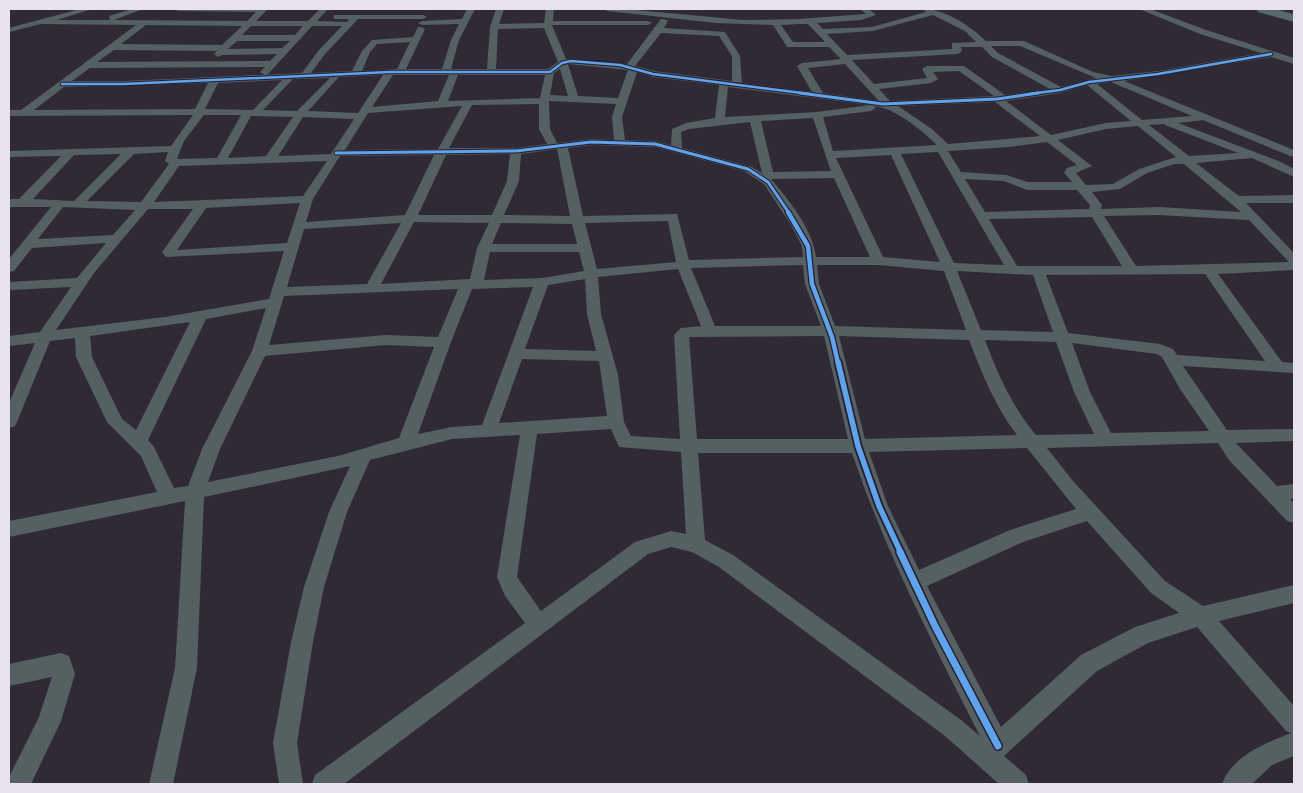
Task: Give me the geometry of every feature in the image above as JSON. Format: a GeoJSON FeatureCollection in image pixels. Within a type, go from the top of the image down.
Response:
{"type":"FeatureCollection","features":[{"type":"Feature","properties":{"kind":"highway"},"geometry":{"type":"LineString","coordinates":[[1262,9],[1294,18]]}},
{"type":"Feature","properties":{"kind":"highway"},"geometry":{"type":"LineString","coordinates":[[1280,9],[1294,13]]}},
{"type":"Feature","properties":{"kind":"street"},"geometry":{"type":"LineString","coordinates":[[9,30],[88,9]]}},
{"type":"Feature","properties":{"kind":"street"},"geometry":{"type":"LineString","coordinates":[[101,22],[139,9]]}},
{"type":"Feature","properties":{"kind":"street"},"geometry":{"type":"LineString","coordinates":[[23,113],[145,23],[174,11],[225,9],[313,20]]}},
{"type":"Feature","properties":{"kind":"street"},"geometry":{"type":"LineString","coordinates":[[260,77],[324,9]]}},
{"type":"Feature","properties":{"kind":"street"},"geometry":{"type":"LineString","coordinates":[[305,75],[322,52],[364,9]]}},
{"type":"Feature","properties":{"kind":"street"},"geometry":{"type":"LineString","coordinates":[[441,105],[450,72],[455,40],[463,21],[471,9]]}},
{"type":"Feature","properties":{"kind":"street"},"geometry":{"type":"LineString","coordinates":[[491,72],[494,27],[500,9]]}},
{"type":"Feature","properties":{"kind":"street"},"geometry":{"type":"LineString","coordinates":[[550,9],[548,24],[574,99]]}},
{"type":"Feature","properties":{"kind":"street"},"geometry":{"type":"LineString","coordinates":[[607,9],[624,10],[726,34],[736,56],[737,84]]}},
{"type":"Feature","properties":{"kind":"street"},"geometry":{"type":"LineString","coordinates":[[699,21],[702,9]]}},
{"type":"Feature","properties":{"kind":"street"},"geometry":{"type":"LineString","coordinates":[[730,9],[737,26]]}},
{"type":"Feature","properties":{"kind":"street"},"geometry":{"type":"LineString","coordinates":[[494,27],[664,20],[699,21],[737,26],[811,22],[872,15],[864,9]]}},
{"type":"Feature","properties":{"kind":"street"},"geometry":{"type":"LineString","coordinates":[[1143,9],[1202,32],[1294,61]]}},
{"type":"Feature","properties":{"kind":"street"},"geometry":{"type":"LineString","coordinates":[[822,32],[873,30],[931,11],[968,29],[982,44],[1013,66],[1060,90]]}},
{"type":"Feature","properties":{"kind":"street"},"geometry":{"type":"LineString","coordinates":[[192,81],[261,12]]}},
{"type":"Feature","properties":{"kind":"street"},"geometry":{"type":"LineString","coordinates":[[43,22],[248,23],[313,20],[353,21],[423,16],[463,21]]}},
{"type":"Feature","properties":{"kind":"street"},"geometry":{"type":"LineString","coordinates":[[161,784],[186,668],[195,492],[211,449],[260,351],[306,199],[364,113],[418,39],[423,16]]}},
{"type":"Feature","properties":{"kind":"street"},"geometry":{"type":"LineString","coordinates":[[620,142],[617,117],[631,68],[640,51],[664,20]]}},
{"type":"Feature","properties":{"kind":"street"},"geometry":{"type":"LineString","coordinates":[[811,22],[847,59],[885,104],[928,131],[944,148],[956,176],[1013,270]]}},
{"type":"Feature","properties":{"kind":"street"},"geometry":{"type":"LineString","coordinates":[[776,23],[790,45],[832,44]]}},
{"type":"Feature","properties":{"kind":"street"},"geometry":{"type":"LineString","coordinates":[[235,38],[295,38]]}},
{"type":"Feature","properties":{"kind":"street"},"geometry":{"type":"LineString","coordinates":[[356,73],[366,51],[374,42],[418,39]]}},
{"type":"Feature","properties":{"kind":"street"},"geometry":{"type":"LineString","coordinates":[[819,95],[802,66],[847,59],[957,52],[954,46],[1022,43],[1090,74],[1111,79],[1202,118],[1294,154]]}},
{"type":"Feature","properties":{"kind":"street"},"geometry":{"type":"LineString","coordinates":[[110,47],[283,51]]}},
{"type":"Feature","properties":{"kind":"street"},"geometry":{"type":"LineString","coordinates":[[93,84],[139,47]]}},
{"type":"Feature","properties":{"kind":"street"},"geometry":{"type":"LineString","coordinates":[[142,83],[178,48]]}},
{"type":"Feature","properties":{"kind":"street"},"geometry":{"type":"LineString","coordinates":[[62,84],[142,83],[395,72],[550,72],[562,63],[571,61],[631,68],[653,74],[885,104],[1001,99],[1060,90],[1088,82],[1142,76],[1271,54]]}},
{"type":"Feature","properties":{"kind":"street"},"geometry":{"type":"LineString","coordinates":[[86,65],[272,64]]}},
{"type":"Feature","properties":{"kind":"street"},"geometry":{"type":"LineString","coordinates":[[872,87],[931,80],[933,78],[927,69],[958,68],[1001,99],[1086,166],[1070,171],[1096,206],[1095,212],[1131,270]]}},
{"type":"Feature","properties":{"kind":"street"},"geometry":{"type":"LineString","coordinates":[[550,72],[541,120],[548,140],[558,145],[592,274],[594,314],[610,375],[616,422],[625,442],[689,446],[858,446],[1294,435]]}},
{"type":"Feature","properties":{"kind":"street"},"geometry":{"type":"LineString","coordinates":[[270,159],[299,115],[328,86],[336,74]]}},
{"type":"Feature","properties":{"kind":"street"},"geometry":{"type":"LineString","coordinates":[[221,161],[251,113],[290,76]]}},
{"type":"Feature","properties":{"kind":"street"},"geometry":{"type":"LineString","coordinates":[[9,422],[45,336],[81,282],[144,206],[175,156],[187,129],[200,112],[215,79]]}},
{"type":"Feature","properties":{"kind":"street"},"geometry":{"type":"LineString","coordinates":[[720,120],[724,82]]}},
{"type":"Feature","properties":{"kind":"street"},"geometry":{"type":"LineString","coordinates":[[1088,82],[1236,200],[1294,260]]}},
{"type":"Feature","properties":{"kind":"street"},"geometry":{"type":"LineString","coordinates":[[9,113],[200,112],[299,115],[364,113],[469,102],[545,99],[622,101]]}},
{"type":"Feature","properties":{"kind":"street"},"geometry":{"type":"LineString","coordinates":[[372,287],[409,220],[442,151],[469,102]]}},
{"type":"Feature","properties":{"kind":"street"},"geometry":{"type":"LineString","coordinates":[[677,148],[676,131],[678,129],[720,120],[817,115],[864,109],[885,104]]}},
{"type":"Feature","properties":{"kind":"street"},"geometry":{"type":"LineString","coordinates":[[817,115],[829,155],[878,261]]}},
{"type":"Feature","properties":{"kind":"street"},"geometry":{"type":"LineString","coordinates":[[829,155],[894,152],[1050,138],[1106,126],[1202,118]]}},
{"type":"Feature","properties":{"kind":"street"},"geometry":{"type":"LineString","coordinates":[[755,119],[764,176],[797,225],[808,246],[812,284],[830,331],[858,446],[880,506],[916,581],[992,751],[1017,784]]}},
{"type":"Feature","properties":{"kind":"street"},"geometry":{"type":"LineString","coordinates":[[1166,122],[1277,164],[1294,174]]}},
{"type":"Feature","properties":{"kind":"street"},"geometry":{"type":"LineString","coordinates":[[9,154],[130,151],[221,161],[442,151],[516,151],[558,145],[620,142],[655,144],[677,148],[721,160],[764,176],[838,174]]}},
{"type":"Feature","properties":{"kind":"street"},"geometry":{"type":"LineString","coordinates":[[78,204],[130,151]]}},
{"type":"Feature","properties":{"kind":"street"},"geometry":{"type":"LineString","coordinates":[[406,443],[443,342],[472,283],[484,248],[513,181],[516,151]]}},
{"type":"Feature","properties":{"kind":"street"},"geometry":{"type":"LineString","coordinates":[[894,152],[949,267],[993,381],[1012,417],[1090,512],[1158,587],[1201,616],[1294,723]]}},
{"type":"Feature","properties":{"kind":"street"},"geometry":{"type":"LineString","coordinates":[[22,202],[70,153]]}},
{"type":"Feature","properties":{"kind":"street"},"geometry":{"type":"LineString","coordinates":[[956,176],[1006,178],[1022,185],[1083,188],[1116,187],[1157,165],[1185,159],[1252,155]]}},
{"type":"Feature","properties":{"kind":"street"},"geometry":{"type":"LineString","coordinates":[[1277,164],[1294,162]]}},
{"type":"Feature","properties":{"kind":"street"},"geometry":{"type":"LineString","coordinates":[[1022,185],[1041,213]]}},
{"type":"Feature","properties":{"kind":"street"},"geometry":{"type":"LineString","coordinates":[[9,203],[144,206],[202,205],[306,199]]}},
{"type":"Feature","properties":{"kind":"street"},"geometry":{"type":"LineString","coordinates":[[1236,200],[1294,199]]}},
{"type":"Feature","properties":{"kind":"street"},"geometry":{"type":"LineString","coordinates":[[10,263],[60,203]]}},
{"type":"Feature","properties":{"kind":"street"},"geometry":{"type":"LineString","coordinates":[[202,205],[169,252],[171,254],[292,247]]}},
{"type":"Feature","properties":{"kind":"street"},"geometry":{"type":"LineString","coordinates":[[981,216],[1178,211],[1254,217]]}},
{"type":"Feature","properties":{"kind":"street"},"geometry":{"type":"LineString","coordinates":[[299,226],[478,218],[496,220],[577,220],[673,217],[683,264],[710,331]]}},
{"type":"Feature","properties":{"kind":"street"},"geometry":{"type":"LineString","coordinates":[[26,244],[116,238]]}},
{"type":"Feature","properties":{"kind":"street"},"geometry":{"type":"LineString","coordinates":[[484,248],[585,248]]}},
{"type":"Feature","properties":{"kind":"street"},"geometry":{"type":"LineString","coordinates":[[9,341],[200,316],[277,297],[372,287],[542,282],[592,274],[683,264],[810,260],[878,261],[1013,270],[1209,270],[1294,266]]}},
{"type":"Feature","properties":{"kind":"street"},"geometry":{"type":"LineString","coordinates":[[1038,270],[1082,392],[1106,441]]}},
{"type":"Feature","properties":{"kind":"street"},"geometry":{"type":"LineString","coordinates":[[1209,270],[1278,368]]}},
{"type":"Feature","properties":{"kind":"street"},"geometry":{"type":"LineString","coordinates":[[9,286],[81,282]]}},
{"type":"Feature","properties":{"kind":"street"},"geometry":{"type":"LineString","coordinates":[[488,432],[542,282]]}},
{"type":"Feature","properties":{"kind":"street"},"geometry":{"type":"LineString","coordinates":[[139,441],[200,316]]}},
{"type":"Feature","properties":{"kind":"street"},"geometry":{"type":"LineString","coordinates":[[82,331],[84,357],[102,391],[115,422],[124,432],[139,441],[148,452],[169,497]]}},
{"type":"Feature","properties":{"kind":"street"},"geometry":{"type":"LineString","coordinates":[[696,545],[681,335],[686,331],[830,331],[1063,337],[1160,349],[1168,353],[1235,454],[1294,515]]}},
{"type":"Feature","properties":{"kind":"street"},"geometry":{"type":"LineString","coordinates":[[260,351],[386,340],[443,342]]}},
{"type":"Feature","properties":{"kind":"street"},"geometry":{"type":"LineString","coordinates":[[516,354],[604,356]]}},
{"type":"Feature","properties":{"kind":"street"},"geometry":{"type":"LineString","coordinates":[[1171,360],[1294,368]]}},
{"type":"Feature","properties":{"kind":"street"},"geometry":{"type":"LineString","coordinates":[[9,529],[363,457],[406,443],[452,434],[616,422]]}},
{"type":"Feature","properties":{"kind":"street"},"geometry":{"type":"LineString","coordinates":[[529,429],[507,577],[512,589],[539,625]]}},
{"type":"Feature","properties":{"kind":"street"},"geometry":{"type":"LineString","coordinates":[[291,784],[285,743],[314,587],[338,512],[363,457]]}},
{"type":"Feature","properties":{"kind":"street"},"geometry":{"type":"LineString","coordinates":[[1274,494],[1294,491]]}},
{"type":"Feature","properties":{"kind":"street"},"geometry":{"type":"LineString","coordinates":[[916,581],[1017,536],[1090,512]]}},
{"type":"Feature","properties":{"kind":"street"},"geometry":{"type":"LineString","coordinates":[[324,784],[642,548],[671,539],[696,545],[726,561],[953,728],[992,751]]}},
{"type":"Feature","properties":{"kind":"street"},"geometry":{"type":"LineString","coordinates":[[992,751],[1089,663],[1143,634],[1201,616],[1294,594]]}},
{"type":"Feature","properties":{"kind":"street"},"geometry":{"type":"LineString","coordinates":[[9,676],[61,664],[64,674],[49,721],[18,784]]}},
{"type":"Feature","properties":{"kind":"street"},"geometry":{"type":"LineString","coordinates":[[1234,784],[1264,756],[1294,744]]}},
{"type":"Feature","properties":{"kind":"cycle path"},"geometry":{"type":"LineString","coordinates":[[62,84],[124,84],[390,72],[550,72],[562,63],[571,61],[620,65],[653,74],[883,104],[997,99],[1060,90],[1089,82],[1158,74],[1271,54]]}},
{"type":"Feature","properties":{"kind":"cycle path"},"geometry":{"type":"LineString","coordinates":[[336,153],[516,151],[591,142],[655,144],[748,169],[768,182],[797,225],[808,246],[812,284],[832,337],[858,446],[879,506],[935,626],[998,746]]}}]}
